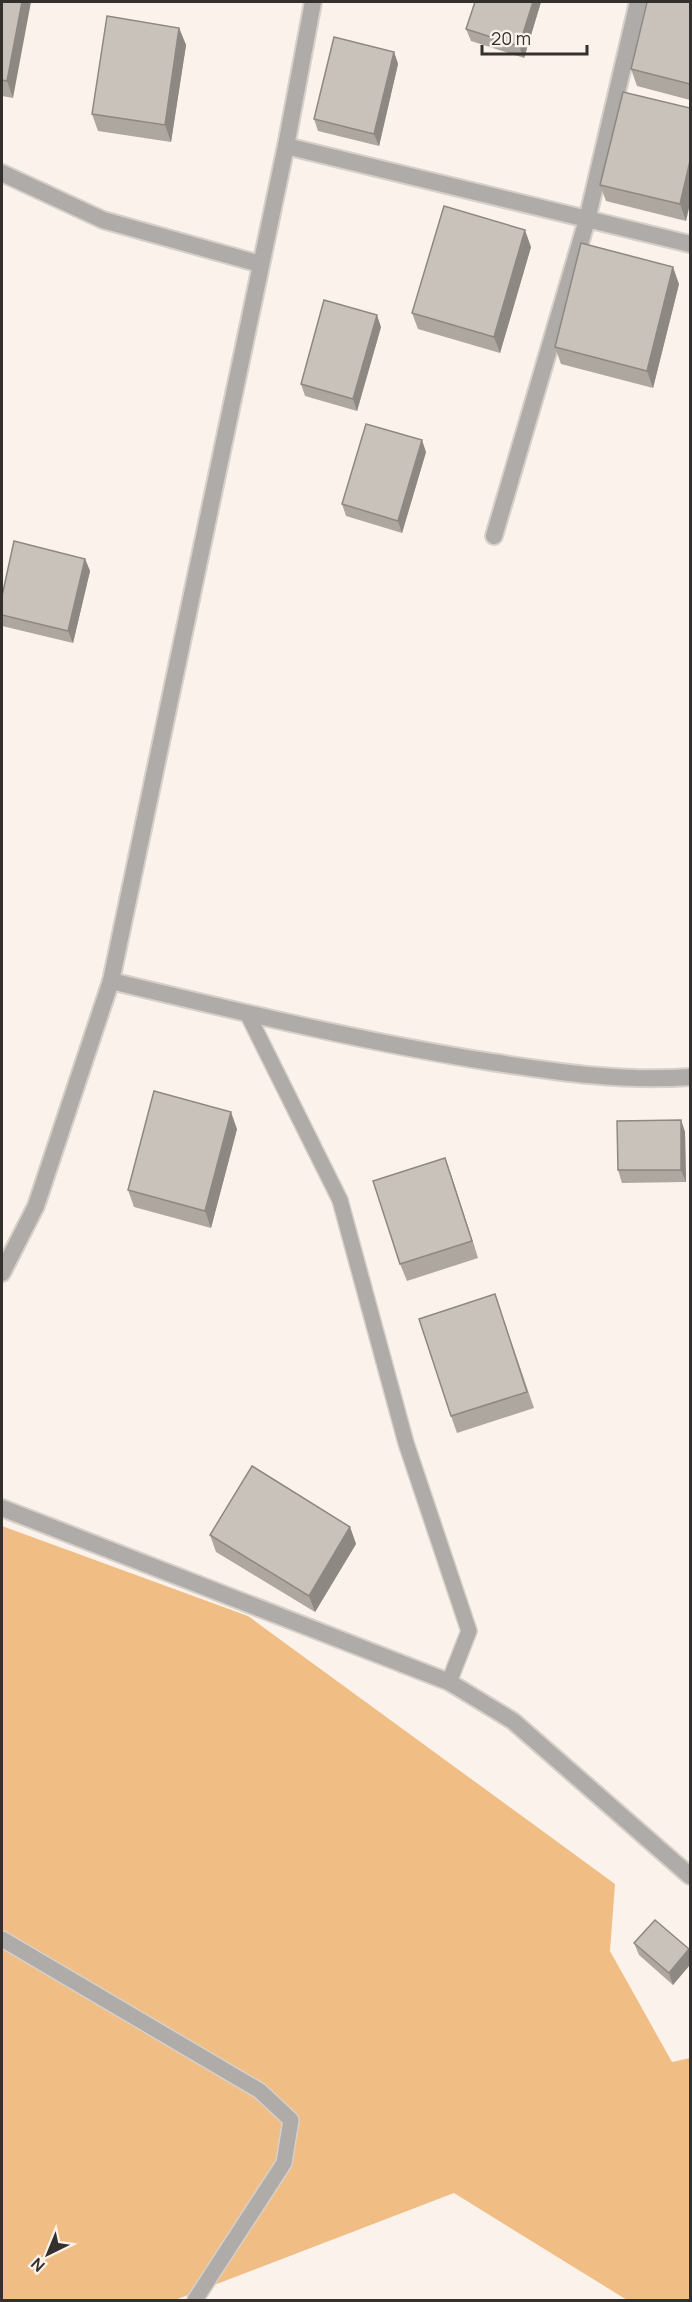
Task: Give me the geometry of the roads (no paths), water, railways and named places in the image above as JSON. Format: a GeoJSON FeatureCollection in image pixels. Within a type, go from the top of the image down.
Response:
{"type":"FeatureCollection","features":[{"type":"Feature","properties":{"kind":"street"},"geometry":{"type":"LineString","coordinates":[[2,1273],[36,1206],[111,981],[286,146],[313,2]]}},
{"type":"Feature","properties":{"kind":"street"},"geometry":{"type":"LineString","coordinates":[[494,536],[587,220],[638,2]]}},
{"type":"Feature","properties":{"kind":"street"},"geometry":{"type":"LineString","coordinates":[[286,146],[690,244]]}},
{"type":"Feature","properties":{"kind":"street"},"geometry":{"type":"LineString","coordinates":[[2,173],[103,220],[260,264]]}},
{"type":"Feature","properties":{"kind":"street"},"geometry":{"type":"LineString","coordinates":[[111,981],[247,1013],[441,1053],[578,1075],[690,1077]]}},
{"type":"Feature","properties":{"kind":"street"},"geometry":{"type":"LineString","coordinates":[[2,1508],[449,1682],[513,1721],[690,1876]]}},
{"type":"Feature","properties":{"kind":"lane"},"geometry":{"type":"LineString","coordinates":[[247,1013],[340,1200],[406,1443],[469,1630],[449,1682]]}},
{"type":"Feature","properties":{"kind":"lane"},"geometry":{"type":"LineString","coordinates":[[2,1939],[260,2091],[291,2120],[284,2163],[195,2301]]}}]}
